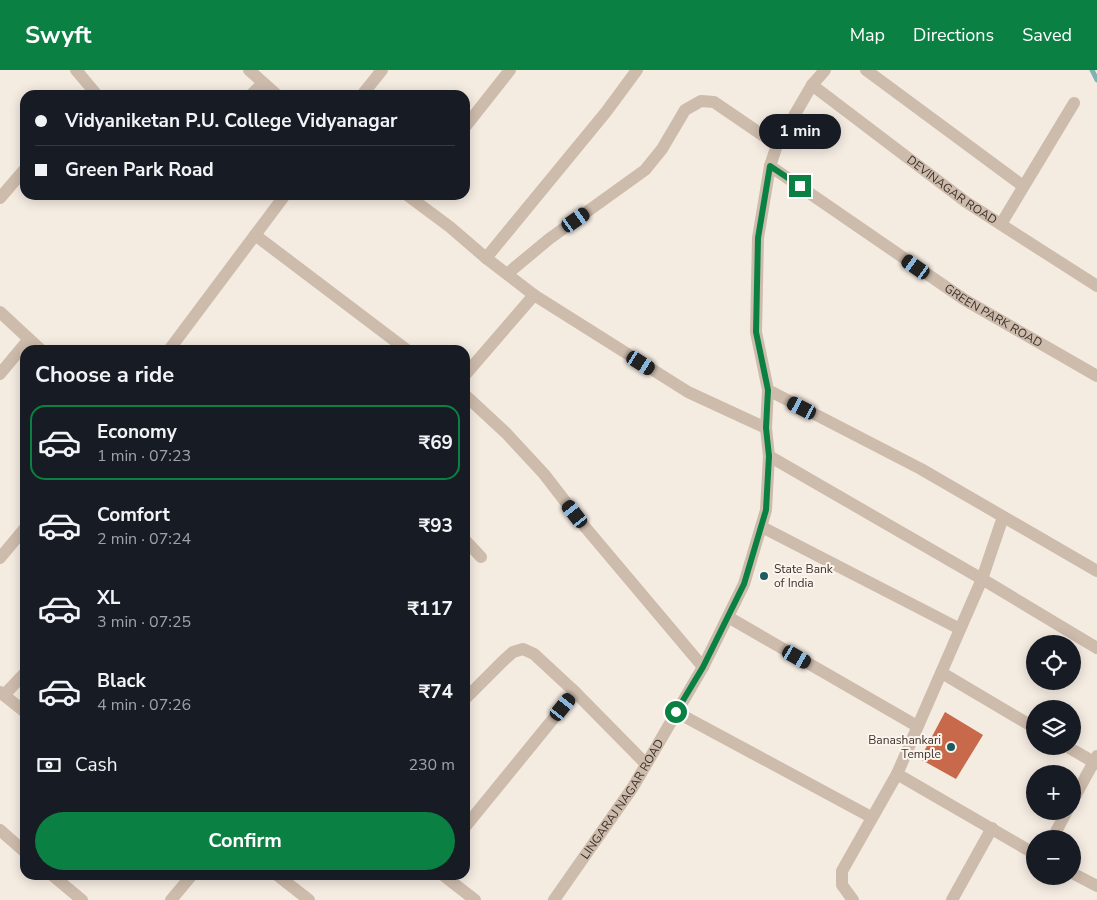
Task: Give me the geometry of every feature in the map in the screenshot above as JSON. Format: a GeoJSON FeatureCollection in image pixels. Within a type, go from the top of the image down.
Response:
{"type":"FeatureCollection","features":[{"type":"Feature","properties":{"kind":"street"},"geometry":{"type":"LineString","coordinates":[[76,70],[91,90]]}},
{"type":"Feature","properties":{"kind":"street"},"geometry":{"type":"LineString","coordinates":[[249,70],[271,90]]}},
{"type":"Feature","properties":{"kind":"street"},"geometry":{"type":"LineString","coordinates":[[366,90],[382,70]]}},
{"type":"Feature","properties":{"kind":"street"},"geometry":{"type":"LineString","coordinates":[[470,120],[510,70]]}},
{"type":"Feature","properties":{"kind":"street"},"geometry":{"type":"LineString","coordinates":[[486,258],[600,120],[637,70]]}},
{"type":"Feature","properties":{"kind":"street","name":"LINGARAJ NAGAR ROAD"},"geometry":{"type":"LineString","coordinates":[[554,900],[633,787],[703,667],[744,584],[766,510],[769,456],[766,428],[768,390],[756,332],[758,238],[770,166],[777,144],[812,85],[825,70]]}},
{"type":"Feature","properties":{"kind":"street"},"geometry":{"type":"LineString","coordinates":[[866,70],[1023,186]]}},
{"type":"Feature","properties":{"kind":"street"},"geometry":{"type":"LineString","coordinates":[[257,90],[263,83]]}},
{"type":"Feature","properties":{"kind":"street","name":"DEVINAGAR ROAD"},"geometry":{"type":"LineString","coordinates":[[812,85],[966,202],[1097,286]]}},
{"type":"Feature","properties":{"kind":"street"},"geometry":{"type":"LineString","coordinates":[[507,274],[549,240],[645,170],[662,148],[685,110],[702,101],[714,102],[777,144]]}},
{"type":"Feature","properties":{"kind":"street"},"geometry":{"type":"LineString","coordinates":[[1001,224],[1074,103]]}},
{"type":"Feature","properties":{"kind":"street","name":"GREEN PARK ROAD"},"geometry":{"type":"LineString","coordinates":[[770,166],[965,300],[1097,376]]}},
{"type":"Feature","properties":{"kind":"street"},"geometry":{"type":"LineString","coordinates":[[0,198],[20,175]]}},
{"type":"Feature","properties":{"kind":"street"},"geometry":{"type":"LineString","coordinates":[[173,345],[281,200]]}},
{"type":"Feature","properties":{"kind":"street"},"geometry":{"type":"LineString","coordinates":[[414,200],[534,294],[688,392],[766,428]]}},
{"type":"Feature","properties":{"kind":"street"},"geometry":{"type":"LineString","coordinates":[[255,235],[400,345]]}},
{"type":"Feature","properties":{"kind":"street"},"geometry":{"type":"LineString","coordinates":[[470,369],[534,294]]}},
{"type":"Feature","properties":{"kind":"street"},"geometry":{"type":"LineString","coordinates":[[0,312],[36,345]]}},
{"type":"Feature","properties":{"kind":"street"},"geometry":{"type":"LineString","coordinates":[[24,345],[29,339]]}},
{"type":"Feature","properties":{"kind":"street"},"geometry":{"type":"LineString","coordinates":[[0,374],[20,350]]}},
{"type":"Feature","properties":{"kind":"street"},"geometry":{"type":"LineString","coordinates":[[768,390],[920,469],[1097,571]]}},
{"type":"Feature","properties":{"kind":"street"},"geometry":{"type":"LineString","coordinates":[[470,400],[506,433],[544,474],[585,527],[703,667]]}},
{"type":"Feature","properties":{"kind":"street"},"geometry":{"type":"LineString","coordinates":[[769,456],[1097,648]]}},
{"type":"Feature","properties":{"kind":"street"},"geometry":{"type":"LineString","coordinates":[[851,899],[842,885],[842,871],[897,774],[982,579],[1003,517]]}},
{"type":"Feature","properties":{"kind":"street"},"geometry":{"type":"LineString","coordinates":[[762,527],[960,629]]}},
{"type":"Feature","properties":{"kind":"street"},"geometry":{"type":"LineString","coordinates":[[0,558],[20,534]]}},
{"type":"Feature","properties":{"kind":"street"},"geometry":{"type":"LineString","coordinates":[[470,546],[480,557]]}},
{"type":"Feature","properties":{"kind":"street"},"geometry":{"type":"LineString","coordinates":[[728,617],[917,726]]}},
{"type":"Feature","properties":{"kind":"street"},"geometry":{"type":"LineString","coordinates":[[470,694],[513,652],[523,649],[534,654],[575,692],[646,764]]}},
{"type":"Feature","properties":{"kind":"street"},"geometry":{"type":"LineString","coordinates":[[942,673],[1026,723]]}},
{"type":"Feature","properties":{"kind":"street"},"geometry":{"type":"LineString","coordinates":[[20,678],[2,694],[20,708]]}},
{"type":"Feature","properties":{"kind":"street"},"geometry":{"type":"LineString","coordinates":[[470,820],[575,692]]}},
{"type":"Feature","properties":{"kind":"street"},"geometry":{"type":"LineString","coordinates":[[676,712],[871,817]]}},
{"type":"Feature","properties":{"kind":"street"},"geometry":{"type":"LineString","coordinates":[[1081,754],[1096,761],[1081,787]]}},
{"type":"Feature","properties":{"kind":"street"},"geometry":{"type":"LineString","coordinates":[[897,774],[1026,849]]}},
{"type":"Feature","properties":{"kind":"street"},"geometry":{"type":"LineString","coordinates":[[952,900],[992,828]]}},
{"type":"Feature","properties":{"kind":"street"},"geometry":{"type":"LineString","coordinates":[[0,830],[20,848]]}},
{"type":"Feature","properties":{"kind":"street"},"geometry":{"type":"LineString","coordinates":[[1081,878],[1097,886]]}},
{"type":"Feature","properties":{"kind":"street"},"geometry":{"type":"LineString","coordinates":[[58,880],[82,900]]}},
{"type":"Feature","properties":{"kind":"street"},"geometry":{"type":"LineString","coordinates":[[171,900],[188,880]]}},
{"type":"Feature","properties":{"kind":"street"},"geometry":{"type":"LineString","coordinates":[[282,880],[301,898]]}},
{"type":"Feature","properties":{"kind":"street"},"geometry":{"type":"LineString","coordinates":[[449,880],[475,900]]}},
{"type":"Feature","properties":{"kind":"building","name":"Banashankari Temple"},"geometry":{"type":"Polygon","coordinates":[[[945,712],[983,735],[956,779],[920,759],[945,712]]]}},
{"type":"Feature","properties":{"kind":"waterway"},"geometry":{"type":"LineString","coordinates":[[1092,70],[1097,80]]}},
{"type":"Feature","properties":{"kind":"place","name":"State Bank of India"},"geometry":{"type":"Point","coordinates":[764,576]}},
{"type":"Feature","properties":{"kind":"place","name":"Banashankari Temple"},"geometry":{"type":"Point","coordinates":[951,747]}},
{"type":"Feature","properties":{"kind":"route"},"geometry":{"type":"LineString","coordinates":[[676,712],[703,667],[744,584],[762,527],[766,510],[769,456],[766,428],[768,390],[756,332],[758,238],[770,166],[800,186]]}}]}
